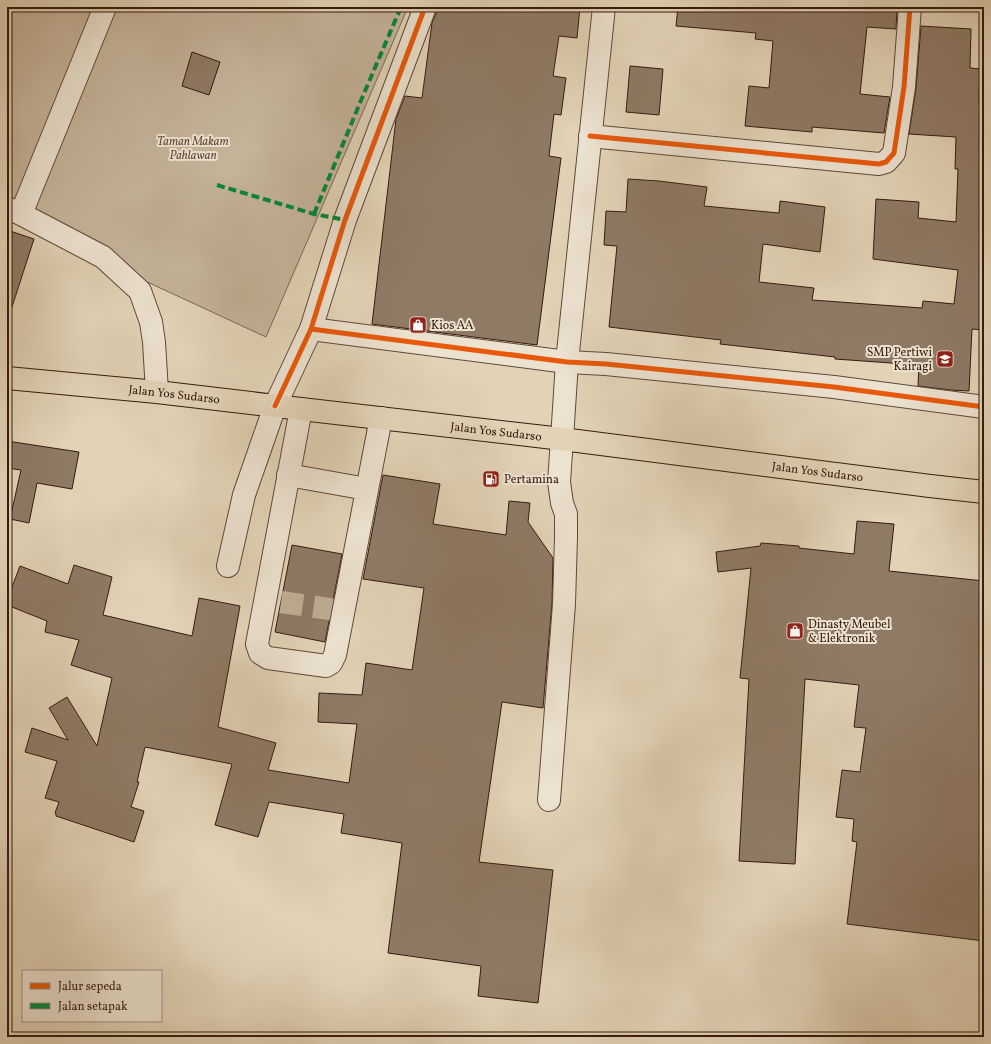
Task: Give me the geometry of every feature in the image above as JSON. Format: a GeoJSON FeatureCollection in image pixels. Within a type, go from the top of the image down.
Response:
{"type":"FeatureCollection","features":[{"type":"Feature","properties":{"kind":"highway","name":"Jalan Yos Sudarso"},"geometry":{"type":"LineString","coordinates":[[7,378],[157,392],[562,439],[984,492]]}},
{"type":"Feature","properties":{"kind":"street"},"geometry":{"type":"LineString","coordinates":[[104,7],[14,211],[103,257],[140,291],[151,322],[154,342],[157,392]]}},
{"type":"Feature","properties":{"kind":"street"},"geometry":{"type":"LineString","coordinates":[[228,566],[244,495],[275,406],[311,329],[345,220],[425,7]]}},
{"type":"Feature","properties":{"kind":"street"},"geometry":{"type":"LineString","coordinates":[[549,800],[563,620],[566,514],[562,503],[559,482],[567,362],[604,7]]}},
{"type":"Feature","properties":{"kind":"street"},"geometry":{"type":"LineString","coordinates":[[590,136],[879,164],[886,162],[894,154],[899,124],[904,87],[910,7]]}},
{"type":"Feature","properties":{"kind":"street"},"geometry":{"type":"LineString","coordinates":[[311,329],[567,362],[606,364],[834,387],[984,407]]}},
{"type":"Feature","properties":{"kind":"street"},"geometry":{"type":"LineString","coordinates":[[301,409],[288,475],[273,600],[257,644],[260,653],[268,658],[326,666],[331,663],[335,655],[340,611],[368,489],[381,418]]}},
{"type":"Feature","properties":{"kind":"street"},"geometry":{"type":"LineString","coordinates":[[288,475],[368,489]]}},
{"type":"Feature","properties":{"kind":"green space","name":"Taman Makam Pahlawan"},"geometry":{"type":"Polygon","coordinates":[[[7,7],[408,7],[266,337],[7,217],[7,7]]]}},
{"type":"Feature","properties":{"kind":"building"},"geometry":{"type":"Polygon","coordinates":[[[437,7],[580,7],[577,38],[559,36],[553,76],[566,78],[561,115],[554,114],[549,156],[561,158],[537,345],[372,324],[396,119],[405,96],[422,98],[432,23],[437,7]]]}},
{"type":"Feature","properties":{"kind":"building"},"geometry":{"type":"Polygon","coordinates":[[[678,7],[897,7],[896,29],[867,27],[860,94],[890,97],[884,133],[812,127],[812,132],[745,126],[749,86],[769,88],[773,41],[755,39],[756,33],[676,26],[678,7]]]}},
{"type":"Feature","properties":{"kind":"building"},"geometry":{"type":"Polygon","coordinates":[[[921,26],[971,29],[970,68],[981,69],[979,98],[984,98],[982,139],[984,139],[984,330],[972,329],[969,391],[918,386],[919,365],[835,359],[835,357],[720,344],[721,340],[609,327],[617,246],[604,245],[606,211],[626,212],[628,179],[707,187],[704,206],[779,213],[780,201],[825,207],[820,252],[763,244],[759,282],[814,288],[812,300],[922,308],[923,301],[954,304],[958,270],[873,259],[876,199],[919,202],[918,218],[956,222],[958,169],[955,169],[956,137],[909,134],[916,88],[921,26]]]}},
{"type":"Feature","properties":{"kind":"building"},"geometry":{"type":"Polygon","coordinates":[[[192,52],[220,62],[209,95],[182,86],[192,52]]]}},
{"type":"Feature","properties":{"kind":"building"},"geometry":{"type":"Polygon","coordinates":[[[630,66],[663,69],[659,115],[626,112],[630,66]]]}},
{"type":"Feature","properties":{"kind":"building"},"geometry":{"type":"Polygon","coordinates":[[[7,230],[34,239],[11,310],[7,309],[7,230]]]}},
{"type":"Feature","properties":{"kind":"building"},"geometry":{"type":"Polygon","coordinates":[[[7,441],[79,452],[72,489],[37,483],[29,523],[10,519],[21,470],[7,468],[7,441]]]}},
{"type":"Feature","properties":{"kind":"building"},"geometry":{"type":"Polygon","coordinates":[[[383,475],[440,484],[433,524],[506,535],[509,501],[530,503],[528,522],[553,558],[552,603],[543,708],[502,702],[479,862],[553,870],[538,1003],[478,996],[481,966],[388,953],[402,843],[341,833],[344,814],[269,802],[258,837],[215,825],[232,764],[145,747],[137,782],[139,782],[131,807],[144,811],[134,842],[56,816],[55,813],[59,802],[45,798],[57,761],[25,752],[32,728],[68,740],[49,708],[67,697],[97,746],[112,678],[71,665],[79,640],[45,632],[47,621],[7,605],[7,600],[20,566],[68,584],[74,565],[112,577],[103,615],[192,636],[199,598],[240,606],[218,727],[276,743],[268,770],[349,783],[357,724],[318,722],[319,693],[362,695],[366,663],[412,670],[424,588],[363,579],[383,475]]]}},
{"type":"Feature","properties":{"kind":"building"},"geometry":{"type":"Polygon","coordinates":[[[857,521],[894,524],[889,571],[984,581],[984,941],[847,924],[857,842],[852,841],[854,819],[836,817],[842,770],[860,772],[866,728],[854,727],[859,685],[805,679],[795,864],[739,861],[749,679],[740,678],[751,568],[718,572],[716,552],[760,546],[761,543],[799,546],[799,548],[854,554],[857,521]]]}},
{"type":"Feature","properties":{"kind":"building"},"geometry":{"type":"Polygon","coordinates":[[[292,545],[342,554],[325,642],[275,632],[292,545]]]}},
{"type":"Feature","properties":{"kind":"tunnel"},"geometry":{"type":"LineString","coordinates":[[281,602],[336,610]]}},
{"type":"Feature","properties":{"kind":"marked path"},"geometry":{"type":"LineString","coordinates":[[314,214],[401,7]]}},
{"type":"Feature","properties":{"kind":"marked path"},"geometry":{"type":"LineString","coordinates":[[217,185],[314,214],[345,220]]}},
{"type":"Feature","properties":{"kind":"cycle path"},"geometry":{"type":"LineString","coordinates":[[275,406],[311,329],[345,220],[425,7]]}},
{"type":"Feature","properties":{"kind":"cycle path"},"geometry":{"type":"LineString","coordinates":[[590,136],[879,164],[886,162],[894,153],[904,87],[910,7]]}},
{"type":"Feature","properties":{"kind":"cycle path"},"geometry":{"type":"LineString","coordinates":[[311,329],[567,362],[606,364],[834,387],[984,407]]}},
{"type":"Feature","properties":{"kind":"place","name":"Kios AA"},"geometry":{"type":"Point","coordinates":[418,325]}},
{"type":"Feature","properties":{"kind":"place","name":"SMP Pertiwi Kairagi"},"geometry":{"type":"Point","coordinates":[945,359]}},
{"type":"Feature","properties":{"kind":"place","name":"Pertamina"},"geometry":{"type":"Point","coordinates":[491,479]}},
{"type":"Feature","properties":{"kind":"place","name":"Dinasty Meubel & Elektronik"},"geometry":{"type":"Point","coordinates":[795,631]}}]}
